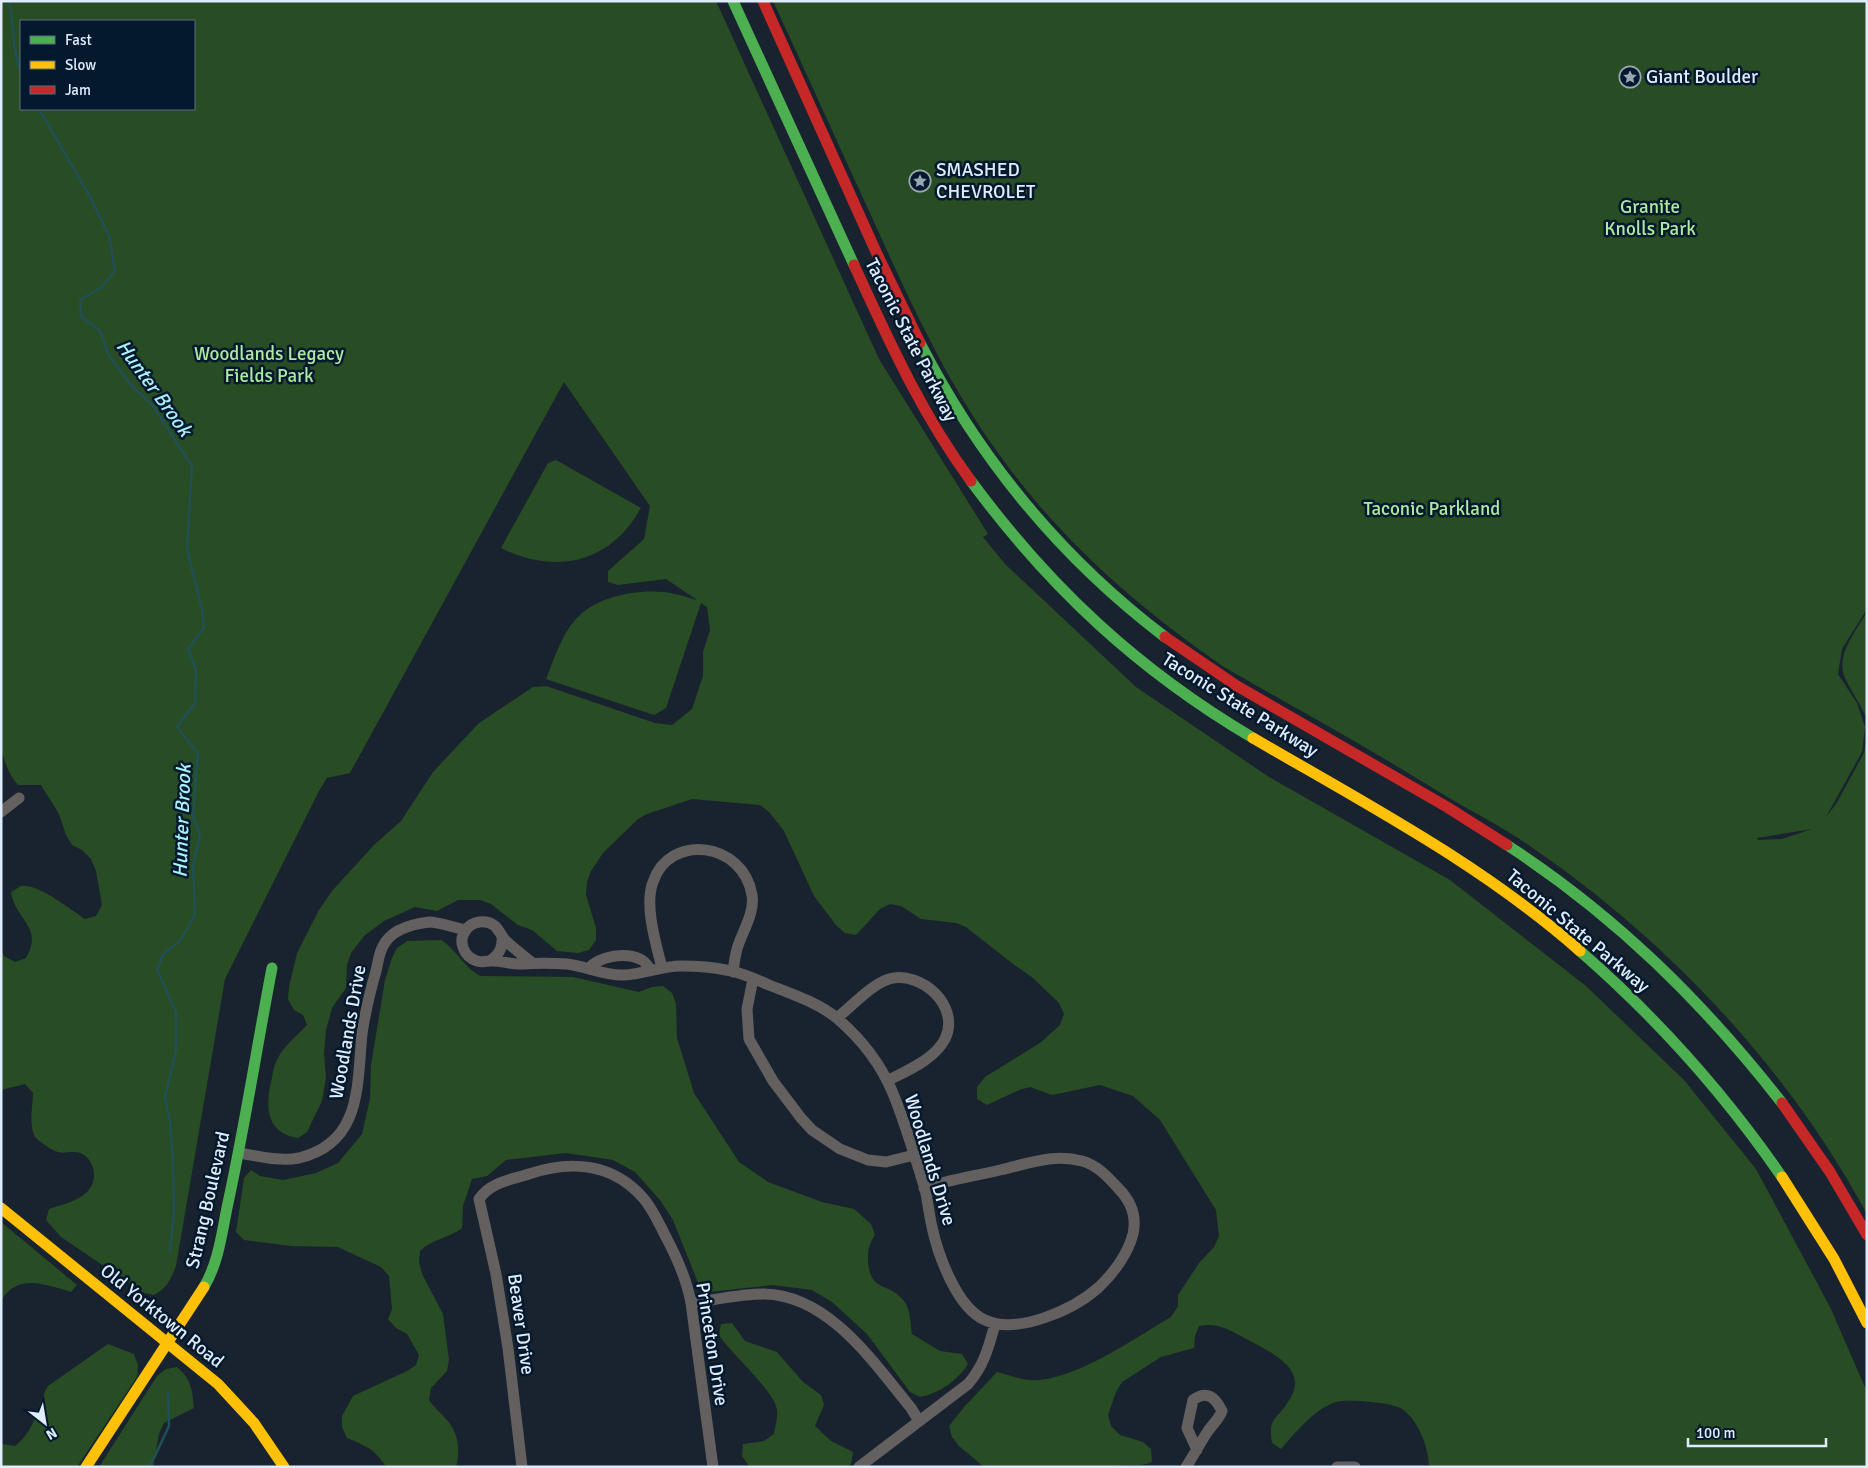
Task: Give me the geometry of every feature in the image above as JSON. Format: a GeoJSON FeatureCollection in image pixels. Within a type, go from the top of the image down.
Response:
{"type":"FeatureCollection","features":[{"type":"Feature","properties":{"kind":"main road","name":"Taconic State Parkway"},"geometry":{"type":"LineString","coordinates":[[733,1],[902,370],[926,414],[953,457],[1013,538],[1082,611],[1159,676],[1229,723],[1389,815],[1474,868],[1541,918],[1610,978],[1681,1049],[1719,1093],[1760,1146],[1815,1228],[1867,1323]]}},
{"type":"Feature","properties":{"kind":"main road","name":"Taconic State Parkway"},"geometry":{"type":"LineString","coordinates":[[762,1],[925,354],[976,440],[1016,493],[1060,544],[1146,623],[1186,653],[1262,700],[1494,836],[1570,889],[1622,931],[1696,1000],[1762,1076],[1821,1158],[1867,1235]]}},
{"type":"Feature","properties":{"kind":"main road","name":"Strang Boulevard"},"geometry":{"type":"LineString","coordinates":[[86,1467],[168,1344],[214,1269],[239,1153],[272,968]]}},
{"type":"Feature","properties":{"kind":"main road","name":"Old Yorktown Road"},"geometry":{"type":"LineString","coordinates":[[1,1208],[234,1400],[262,1433],[284,1467]]}},
{"type":"Feature","properties":{"kind":"street"},"geometry":{"type":"LineString","coordinates":[[1,812],[19,798]]}},
{"type":"Feature","properties":{"kind":"street"},"geometry":{"type":"LineString","coordinates":[[656,969],[650,901],[652,884],[656,874],[669,859],[682,853],[705,848],[724,854],[736,863],[746,878],[752,894],[752,909],[737,950],[733,972]]}},
{"type":"Feature","properties":{"kind":"street","name":"Woodlands Drive"},"geometry":{"type":"LineString","coordinates":[[239,1153],[272,1158],[298,1158],[317,1152],[329,1144],[342,1131],[350,1119],[358,1088],[362,1033],[382,946],[389,937],[400,930],[414,925],[430,922],[466,930]]}},
{"type":"Feature","properties":{"kind":"street","name":"Woodlands Drive"},"geometry":{"type":"LineString","coordinates":[[531,962],[502,937],[496,927],[486,922],[475,923],[466,930],[462,938],[466,954],[473,960],[481,962],[571,964],[621,976],[681,966],[733,972],[826,1010],[837,1018],[860,1040],[875,1060],[887,1081],[914,1155],[924,1188],[932,1230],[948,1276],[974,1314],[995,1324]]}},
{"type":"Feature","properties":{"kind":"street"},"geometry":{"type":"LineString","coordinates":[[490,961],[500,951],[503,944],[502,937]]}},
{"type":"Feature","properties":{"kind":"street"},"geometry":{"type":"LineString","coordinates":[[589,968],[594,962],[604,958],[624,956],[640,959],[656,969]]}},
{"type":"Feature","properties":{"kind":"street"},"geometry":{"type":"LineString","coordinates":[[837,1018],[878,985],[897,977],[915,980],[924,984],[937,995],[944,1006],[948,1023],[944,1039],[929,1056],[913,1068],[887,1081]]}},
{"type":"Feature","properties":{"kind":"street"},"geometry":{"type":"LineString","coordinates":[[753,979],[747,1009],[749,1039],[773,1081],[801,1118],[812,1130],[840,1149],[868,1160],[886,1162],[914,1155]]}},
{"type":"Feature","properties":{"kind":"street"},"geometry":{"type":"LineString","coordinates":[[859,1467],[968,1384],[977,1374],[985,1360],[995,1324],[1022,1324],[1041,1320],[1078,1302],[1097,1289],[1116,1268],[1130,1243],[1134,1230],[1134,1220],[1128,1198],[1107,1176],[1095,1167],[1082,1161],[1040,1159],[924,1188]]}},
{"type":"Feature","properties":{"kind":"street","name":"Princeton Drive"},"geometry":{"type":"LineString","coordinates":[[485,1190],[493,1185],[549,1167],[573,1166],[596,1168],[616,1177],[644,1199],[656,1217],[688,1287],[712,1467]]}},
{"type":"Feature","properties":{"kind":"street","name":"Beaver Drive"},"geometry":{"type":"LineString","coordinates":[[485,1190],[479,1198],[496,1274],[508,1348],[522,1467]]}},
{"type":"Feature","properties":{"kind":"street"},"geometry":{"type":"LineString","coordinates":[[691,1303],[762,1294],[778,1295],[817,1310],[850,1335],[911,1408],[919,1421]]}},
{"type":"Feature","properties":{"kind":"street"},"geometry":{"type":"LineString","coordinates":[[1186,1467],[1197,1450]]}},
{"type":"Feature","properties":{"kind":"street"},"geometry":{"type":"LineString","coordinates":[[1336,1467],[1356,1467]]}},
{"type":"Feature","properties":{"kind":"green space","name":"Woodlands Legacy Fields Park"},"geometry":{"type":"Polygon","coordinates":[[[1,1],[716,1],[879,359],[988,534],[983,537],[1005,564],[1136,687],[1269,777],[1450,880],[1586,986],[1684,1080],[1756,1169],[1831,1309],[1867,1392],[1867,1467],[1429,1467],[1427,1451],[1421,1433],[1405,1411],[1389,1405],[1360,1401],[1340,1401],[1318,1411],[1281,1449],[1272,1443],[1271,1428],[1274,1420],[1294,1391],[1295,1381],[1292,1372],[1286,1364],[1259,1346],[1226,1329],[1206,1325],[1199,1326],[1195,1336],[1194,1348],[1161,1357],[1122,1382],[1116,1392],[1108,1415],[1111,1426],[1120,1435],[1143,1442],[1151,1449],[1152,1462],[1143,1465],[1114,1467],[984,1467],[959,1446],[952,1437],[949,1426],[965,1406],[997,1372],[1018,1378],[1039,1380],[1072,1372],[1107,1355],[1171,1317],[1178,1306],[1178,1295],[1199,1263],[1214,1247],[1219,1236],[1216,1210],[1160,1120],[1133,1096],[1100,1085],[1052,1095],[1030,1087],[987,1105],[977,1099],[977,1087],[985,1077],[1040,1043],[1060,1025],[1064,1014],[1059,1003],[1033,978],[966,927],[956,923],[921,919],[901,906],[890,904],[880,909],[856,935],[845,933],[836,925],[814,896],[784,831],[769,812],[760,805],[692,799],[647,814],[638,819],[603,853],[591,871],[587,882],[586,895],[596,928],[596,940],[589,950],[578,953],[557,951],[532,930],[518,925],[491,904],[480,900],[458,900],[437,911],[415,907],[384,921],[365,935],[351,953],[347,965],[346,988],[332,1008],[326,1030],[324,1054],[326,1078],[322,1101],[307,1132],[298,1138],[280,1131],[274,1125],[271,1118],[268,1101],[274,1068],[283,1050],[307,1025],[303,1015],[294,1010],[288,999],[297,953],[319,910],[332,891],[374,845],[401,821],[433,772],[479,723],[533,687],[546,686],[655,723],[672,725],[692,709],[703,676],[703,652],[710,630],[707,607],[701,603],[666,708],[654,715],[546,679],[558,648],[570,626],[584,611],[595,604],[621,595],[649,592],[662,592],[697,600],[666,579],[618,585],[608,582],[608,571],[644,539],[650,506],[564,382],[350,773],[327,778],[319,791],[225,979],[176,1266],[168,1283],[154,1295],[144,1293],[61,1237],[46,1220],[49,1209],[75,1200],[86,1193],[93,1182],[93,1167],[84,1155],[74,1152],[58,1152],[36,1138],[32,1128],[33,1093],[25,1084],[1,1090],[1,950],[4,956],[15,962],[26,958],[31,947],[32,938],[30,930],[14,902],[11,892],[21,886],[28,886],[54,898],[85,919],[96,916],[102,905],[96,871],[91,859],[82,850],[72,845],[66,835],[59,814],[41,785],[18,785],[7,768],[1,748],[1,1]]]}},
{"type":"Feature","properties":{"kind":"green space"},"geometry":{"type":"Polygon","coordinates":[[[773,1],[1867,1],[1867,609],[1842,649],[1838,674],[1857,703],[1865,727],[1862,752],[1826,817],[1836,804],[1864,753],[1867,735],[1867,1214],[1834,1158],[1798,1105],[1758,1054],[1715,1005],[1670,959],[1621,916],[1571,875],[1518,838],[1224,667],[1160,620],[1130,595],[1100,569],[1045,512],[996,450],[960,396],[929,339],[773,1]],[[1812,829],[1757,838],[1758,840],[1782,839],[1812,829]]]}},
{"type":"Feature","properties":{"kind":"green space"},"geometry":{"type":"Polygon","coordinates":[[[556,460],[641,508],[630,525],[615,541],[600,551],[585,557],[569,561],[552,562],[535,560],[501,548],[548,463],[556,460]]]}},
{"type":"Feature","properties":{"kind":"green space"},"geometry":{"type":"Polygon","coordinates":[[[1867,612],[1867,719],[1845,678],[1843,661],[1848,644],[1867,612]]]}},
{"type":"Feature","properties":{"kind":"green space"},"geometry":{"type":"Polygon","coordinates":[[[441,940],[475,973],[481,976],[573,977],[639,992],[652,987],[663,986],[672,993],[676,1004],[677,1038],[694,1093],[739,1162],[768,1182],[822,1202],[854,1209],[871,1224],[875,1235],[871,1241],[868,1253],[872,1278],[876,1283],[892,1291],[904,1301],[909,1312],[912,1334],[940,1351],[962,1354],[968,1364],[964,1370],[941,1389],[920,1397],[910,1392],[867,1334],[832,1302],[812,1290],[773,1285],[709,1292],[699,1285],[673,1220],[660,1200],[635,1172],[613,1160],[566,1153],[506,1160],[487,1176],[472,1179],[463,1206],[462,1228],[420,1251],[419,1262],[422,1274],[443,1314],[449,1360],[447,1371],[431,1388],[429,1400],[453,1429],[457,1439],[458,1450],[456,1467],[386,1467],[378,1456],[369,1449],[347,1438],[342,1427],[342,1416],[353,1396],[407,1371],[416,1365],[419,1355],[407,1334],[396,1328],[388,1319],[392,1309],[389,1276],[381,1267],[338,1247],[291,1246],[244,1240],[236,1232],[244,1178],[251,1170],[260,1176],[283,1180],[316,1173],[338,1163],[362,1134],[370,1099],[371,1065],[385,980],[392,958],[397,948],[407,941],[441,940]]]}},
{"type":"Feature","properties":{"kind":"green space"},"geometry":{"type":"Polygon","coordinates":[[[1,1222],[77,1285],[71,1292],[43,1284],[24,1284],[15,1286],[1,1301],[1,1222]]]}},
{"type":"Feature","properties":{"kind":"green space"},"geometry":{"type":"Polygon","coordinates":[[[732,1323],[745,1341],[777,1352],[803,1382],[821,1395],[824,1405],[815,1426],[831,1441],[853,1452],[851,1464],[847,1467],[749,1466],[742,1456],[743,1444],[764,1441],[774,1434],[777,1410],[769,1393],[719,1335],[721,1324],[732,1323]]]}},
{"type":"Feature","properties":{"kind":"green space"},"geometry":{"type":"Polygon","coordinates":[[[108,1344],[134,1354],[138,1365],[137,1377],[77,1467],[1,1467],[1,1444],[15,1446],[28,1433],[48,1386],[108,1344]]]}},
{"type":"Feature","properties":{"kind":"green space"},"geometry":{"type":"Polygon","coordinates":[[[177,1367],[186,1376],[192,1391],[194,1408],[164,1423],[159,1434],[153,1467],[99,1467],[157,1376],[166,1369],[177,1367]]]}},
{"type":"Feature","properties":{"kind":"waterway","name":"Hunter Brook"},"geometry":{"type":"LineString","coordinates":[[9,1],[16,55],[20,69]]}},
{"type":"Feature","properties":{"kind":"waterway","name":"Hunter Brook"},"geometry":{"type":"LineString","coordinates":[[40,110],[89,195],[109,236],[115,270],[102,287],[80,300],[81,316],[100,331],[108,354],[130,384],[153,406],[192,466],[187,549],[202,609],[204,628],[188,649],[196,670],[195,703],[177,727],[198,753],[193,816],[200,835],[193,867],[195,915],[180,941],[163,954],[157,970],[176,1012],[176,1050],[165,1097],[170,1122],[173,1163],[174,1213],[170,1251]]}},
{"type":"Feature","properties":{"kind":"waterway"},"geometry":{"type":"LineString","coordinates":[[147,1467],[154,1458],[169,1426],[168,1392]]}},
{"type":"Feature","properties":{"kind":"traffic: fast"},"geometry":{"type":"LineString","coordinates":[[733,1],[854,265]]}},
{"type":"Feature","properties":{"kind":"traffic: fast"},"geometry":{"type":"LineString","coordinates":[[920,343],[943,385],[969,426],[996,466],[1026,503],[1057,540],[1091,574],[1165,637]]}},
{"type":"Feature","properties":{"kind":"traffic: fast"},"geometry":{"type":"LineString","coordinates":[[971,481],[1032,557],[1098,624],[1172,684],[1211,712],[1253,738]]}},
{"type":"Feature","properties":{"kind":"traffic: fast"},"geometry":{"type":"LineString","coordinates":[[1507,845],[1585,901],[1656,963],[1721,1030],[1782,1103]]}},
{"type":"Feature","properties":{"kind":"traffic: fast"},"geometry":{"type":"LineString","coordinates":[[1580,951],[1636,1003],[1688,1058],[1737,1116],[1782,1177]]}},
{"type":"Feature","properties":{"kind":"traffic: fast"},"geometry":{"type":"LineString","coordinates":[[204,1287],[217,1257],[222,1235],[272,968]]}},
{"type":"Feature","properties":{"kind":"traffic: slow"},"geometry":{"type":"LineString","coordinates":[[1253,738],[1380,811],[1463,863],[1503,890],[1580,951]]}},
{"type":"Feature","properties":{"kind":"traffic: slow"},"geometry":{"type":"LineString","coordinates":[[1782,1177],[1834,1259],[1867,1323]]}},
{"type":"Feature","properties":{"kind":"traffic: slow"},"geometry":{"type":"LineString","coordinates":[[1,1208],[218,1384],[254,1423],[284,1467]]}},
{"type":"Feature","properties":{"kind":"traffic: slow"},"geometry":{"type":"LineString","coordinates":[[86,1467],[204,1287]]}},
{"type":"Feature","properties":{"kind":"traffic: jam"},"geometry":{"type":"LineString","coordinates":[[763,1],[877,254],[920,343]]}},
{"type":"Feature","properties":{"kind":"traffic: jam"},"geometry":{"type":"LineString","coordinates":[[854,265],[893,349],[921,403],[971,481]]}},
{"type":"Feature","properties":{"kind":"traffic: jam"},"geometry":{"type":"LineString","coordinates":[[1165,637],[1237,686],[1447,807],[1507,845]]}},
{"type":"Feature","properties":{"kind":"traffic: jam"},"geometry":{"type":"LineString","coordinates":[[1782,1103],[1830,1172],[1867,1235]]}},
{"type":"Feature","properties":{"kind":"place","name":"Giant Boulder"},"geometry":{"type":"Point","coordinates":[1630,77]}},
{"type":"Feature","properties":{"kind":"place","name":"SMASHED CHEVROLET"},"geometry":{"type":"Point","coordinates":[920,181]}},
{"type":"Feature","properties":{"kind":"park label","name":"Granite Knolls Park"},"geometry":{"type":"Point","coordinates":[1650,218]}},
{"type":"Feature","properties":{"kind":"park label","name":"Taconic Parkland"},"geometry":{"type":"Point","coordinates":[1432,509]}}]}
